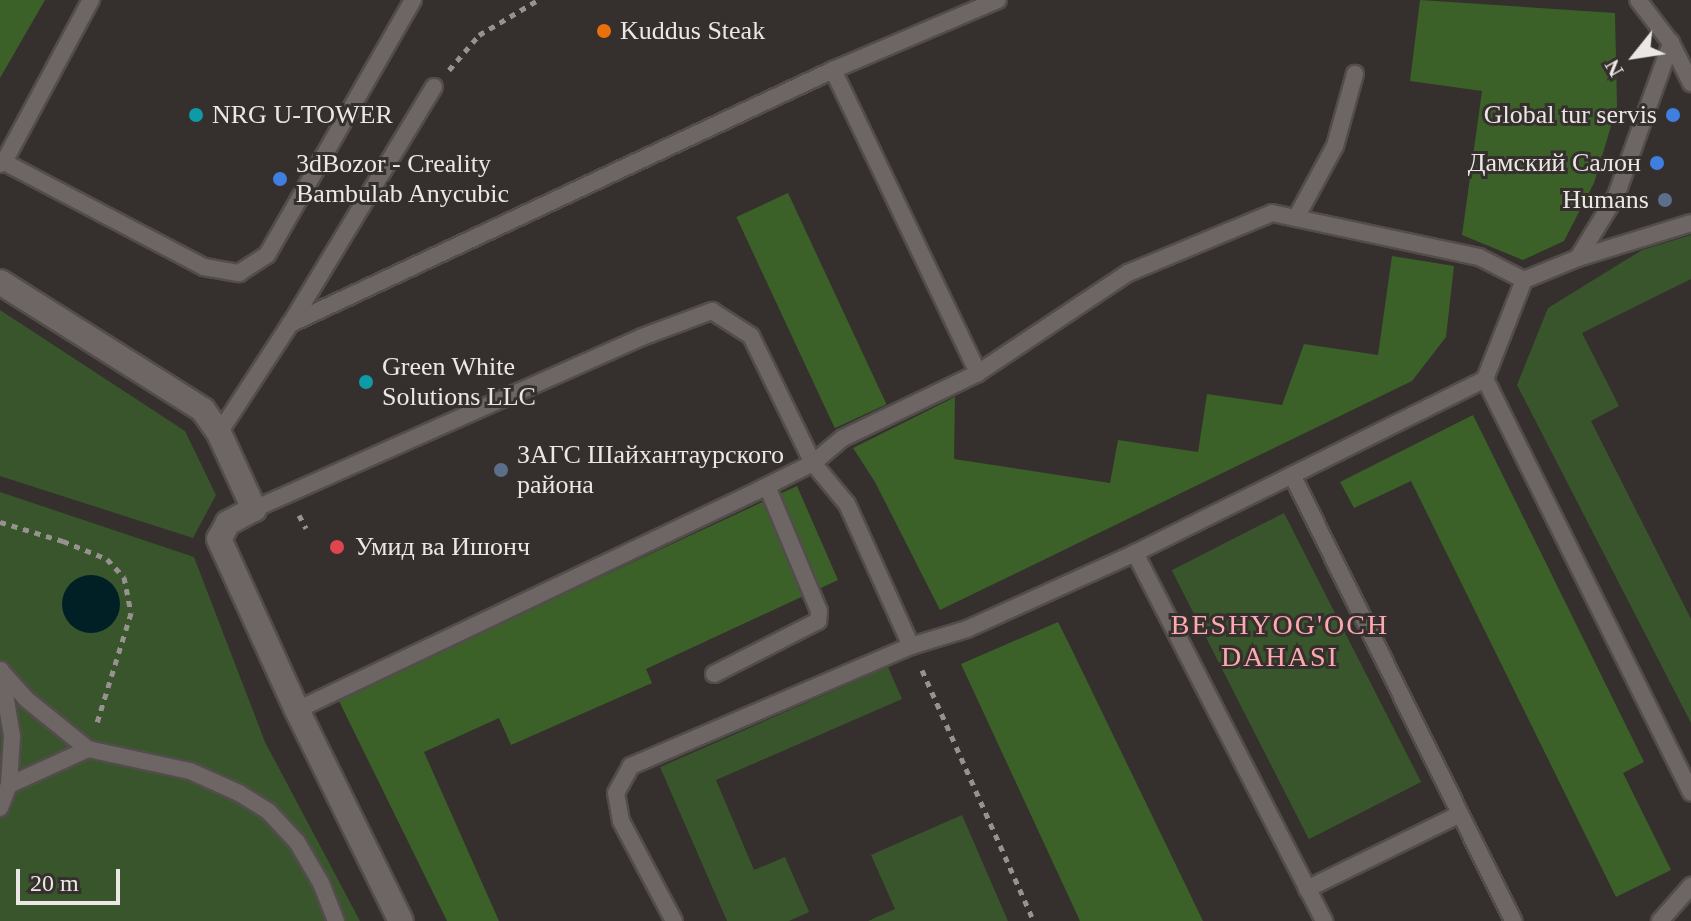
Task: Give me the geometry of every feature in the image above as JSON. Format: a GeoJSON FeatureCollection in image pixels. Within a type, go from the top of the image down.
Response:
{"type":"FeatureCollection","features":[{"type":"Feature","properties":{"kind":"street"},"geometry":{"type":"LineString","coordinates":[[0,282],[203,410],[219,433],[254,509],[228,523],[219,539],[297,710],[401,921]]}},
{"type":"Feature","properties":{"kind":"lane"},"geometry":{"type":"LineString","coordinates":[[91,0],[2,163],[204,267],[239,273],[267,255],[413,0]]}},
{"type":"Feature","properties":{"kind":"lane"},"geometry":{"type":"LineString","coordinates":[[290,324],[833,70],[998,0]]}},
{"type":"Feature","properties":{"kind":"lane"},"geometry":{"type":"LineString","coordinates":[[1638,0],[1671,43],[1691,83]]}},
{"type":"Feature","properties":{"kind":"lane"},"geometry":{"type":"LineString","coordinates":[[1578,258],[1616,196],[1671,43]]}},
{"type":"Feature","properties":{"kind":"lane"},"geometry":{"type":"LineString","coordinates":[[833,70],[978,373]]}},
{"type":"Feature","properties":{"kind":"lane"},"geometry":{"type":"LineString","coordinates":[[1296,218],[1335,146],[1355,74]]}},
{"type":"Feature","properties":{"kind":"lane"},"geometry":{"type":"LineString","coordinates":[[219,433],[290,324],[434,87]]}},
{"type":"Feature","properties":{"kind":"lane"},"geometry":{"type":"LineString","coordinates":[[297,710],[813,463],[843,438],[978,373],[1128,273],[1272,213],[1479,257],[1524,280]]}},
{"type":"Feature","properties":{"kind":"lane"},"geometry":{"type":"LineString","coordinates":[[674,921],[621,821],[616,793],[631,766],[911,646],[967,629],[1135,553],[1485,379],[1524,280],[1578,258],[1691,223]]}},
{"type":"Feature","properties":{"kind":"lane"},"geometry":{"type":"LineString","coordinates":[[254,509],[642,337],[712,311],[751,336],[813,463],[847,504],[911,646]]}},
{"type":"Feature","properties":{"kind":"lane"},"geometry":{"type":"LineString","coordinates":[[1485,379],[1691,793]]}},
{"type":"Feature","properties":{"kind":"lane"},"geometry":{"type":"LineString","coordinates":[[1292,475],[1513,921]]}},
{"type":"Feature","properties":{"kind":"lane"},"geometry":{"type":"LineString","coordinates":[[714,674],[818,621],[819,611],[767,486]]}},
{"type":"Feature","properties":{"kind":"lane"},"geometry":{"type":"LineString","coordinates":[[1135,553],[1324,921]]}},
{"type":"Feature","properties":{"kind":"lane"},"geometry":{"type":"LineString","coordinates":[[1,670],[26,699],[88,749],[190,771],[239,793],[269,812],[297,842],[321,883],[336,921]]}},
{"type":"Feature","properties":{"kind":"lane"},"geometry":{"type":"LineString","coordinates":[[0,808],[9,785],[12,736],[1,670]]}},
{"type":"Feature","properties":{"kind":"lane"},"geometry":{"type":"LineString","coordinates":[[9,785],[88,749]]}},
{"type":"Feature","properties":{"kind":"lane"},"geometry":{"type":"LineString","coordinates":[[1307,889],[1460,814]]}},
{"type":"Feature","properties":{"kind":"lane"},"geometry":{"type":"LineString","coordinates":[[1660,921],[1691,886]]}},
{"type":"Feature","properties":{"kind":"path"},"geometry":{"type":"LineString","coordinates":[[434,87],[479,35],[538,0]]}},
{"type":"Feature","properties":{"kind":"path"},"geometry":{"type":"LineString","coordinates":[[0,522],[63,541],[107,559],[124,577],[131,613],[88,749]]}},
{"type":"Feature","properties":{"kind":"path"},"geometry":{"type":"LineString","coordinates":[[911,646],[1034,921]]}},
{"type":"Feature","properties":{"kind":"green space"},"geometry":{"type":"Polygon","coordinates":[[[0,0],[45,0],[0,78],[0,0]]]}},
{"type":"Feature","properties":{"kind":"green space"},"geometry":{"type":"Polygon","coordinates":[[[1420,0],[1615,13],[1617,106],[1594,183],[1564,241],[1523,260],[1462,235],[1482,91],[1410,81],[1420,0]]]}},
{"type":"Feature","properties":{"kind":"green space"},"geometry":{"type":"Polygon","coordinates":[[[788,193],[886,404],[835,428],[736,217],[788,193]]]}},
{"type":"Feature","properties":{"kind":"green space"},"geometry":{"type":"Polygon","coordinates":[[[1691,235],[1691,279],[1582,333],[1619,406],[1591,421],[1691,619],[1691,723],[1517,385],[1548,308],[1642,250],[1691,235]]]}},
{"type":"Feature","properties":{"kind":"green space"},"geometry":{"type":"Polygon","coordinates":[[[1392,256],[1454,266],[1446,337],[1412,381],[940,610],[875,482],[853,448],[955,397],[954,459],[1110,483],[1118,440],[1198,452],[1207,394],[1282,405],[1304,344],[1378,355],[1392,256]]]}},
{"type":"Feature","properties":{"kind":"green space"},"geometry":{"type":"Polygon","coordinates":[[[0,310],[185,431],[216,495],[193,538],[0,476],[0,310]]]}},
{"type":"Feature","properties":{"kind":"green space"},"geometry":{"type":"Polygon","coordinates":[[[1473,415],[1644,762],[1623,773],[1671,870],[1616,897],[1411,481],[1354,508],[1340,482],[1473,415]]]}},
{"type":"Feature","properties":{"kind":"green space"},"geometry":{"type":"Polygon","coordinates":[[[797,486],[838,580],[646,669],[652,683],[511,745],[499,718],[424,752],[499,921],[447,921],[338,699],[797,486]]]}},
{"type":"Feature","properties":{"kind":"green space"},"geometry":{"type":"Polygon","coordinates":[[[0,492],[194,557],[265,742],[360,921],[0,921],[0,492]]]}},
{"type":"Feature","properties":{"kind":"green space"},"geometry":{"type":"Polygon","coordinates":[[[1284,513],[1421,782],[1309,839],[1172,570],[1284,513]]]}},
{"type":"Feature","properties":{"kind":"green space"},"geometry":{"type":"Polygon","coordinates":[[[1058,622],[1203,921],[1080,921],[961,664],[1058,622]]]}},
{"type":"Feature","properties":{"kind":"green space"},"geometry":{"type":"Polygon","coordinates":[[[888,667],[902,699],[716,780],[754,870],[785,857],[809,912],[789,921],[727,921],[660,767],[888,667]]]}},
{"type":"Feature","properties":{"kind":"green space"},"geometry":{"type":"Polygon","coordinates":[[[962,815],[1008,921],[868,921],[895,909],[871,855],[962,815]]]}},
{"type":"Feature","properties":{"kind":"water"},"geometry":{"type":"Polygon","coordinates":[[[91,575],[112,583],[120,604],[112,625],[91,633],[70,625],[62,604],[70,583],[91,575]]]}},
{"type":"Feature","properties":{"kind":"place","name":"Kuddus Steak"},"geometry":{"type":"Point","coordinates":[604,31]}},
{"type":"Feature","properties":{"kind":"place","name":"NRG U-TOWER"},"geometry":{"type":"Point","coordinates":[196,115]}},
{"type":"Feature","properties":{"kind":"place","name":"Global tur servis"},"geometry":{"type":"Point","coordinates":[1673,115]}},
{"type":"Feature","properties":{"kind":"place","name":"Дамский Салон"},"geometry":{"type":"Point","coordinates":[1657,163]}},
{"type":"Feature","properties":{"kind":"place","name":"3dBozor - Creality Bambulab Anycubic"},"geometry":{"type":"Point","coordinates":[280,179]}},
{"type":"Feature","properties":{"kind":"place","name":"Humans"},"geometry":{"type":"Point","coordinates":[1665,200]}},
{"type":"Feature","properties":{"kind":"place","name":"Green White Solutions LLC"},"geometry":{"type":"Point","coordinates":[366,382]}},
{"type":"Feature","properties":{"kind":"place","name":"ЗАГС Шайхантаурского района"},"geometry":{"type":"Point","coordinates":[501,470]}},
{"type":"Feature","properties":{"kind":"place","name":"Умид ва Ишонч"},"geometry":{"type":"Point","coordinates":[337,547]}},
{"type":"Feature","properties":{"kind":"district","name":"BESHYOG'OCH DAHASI"},"geometry":{"type":"Point","coordinates":[1280,641]}}]}
